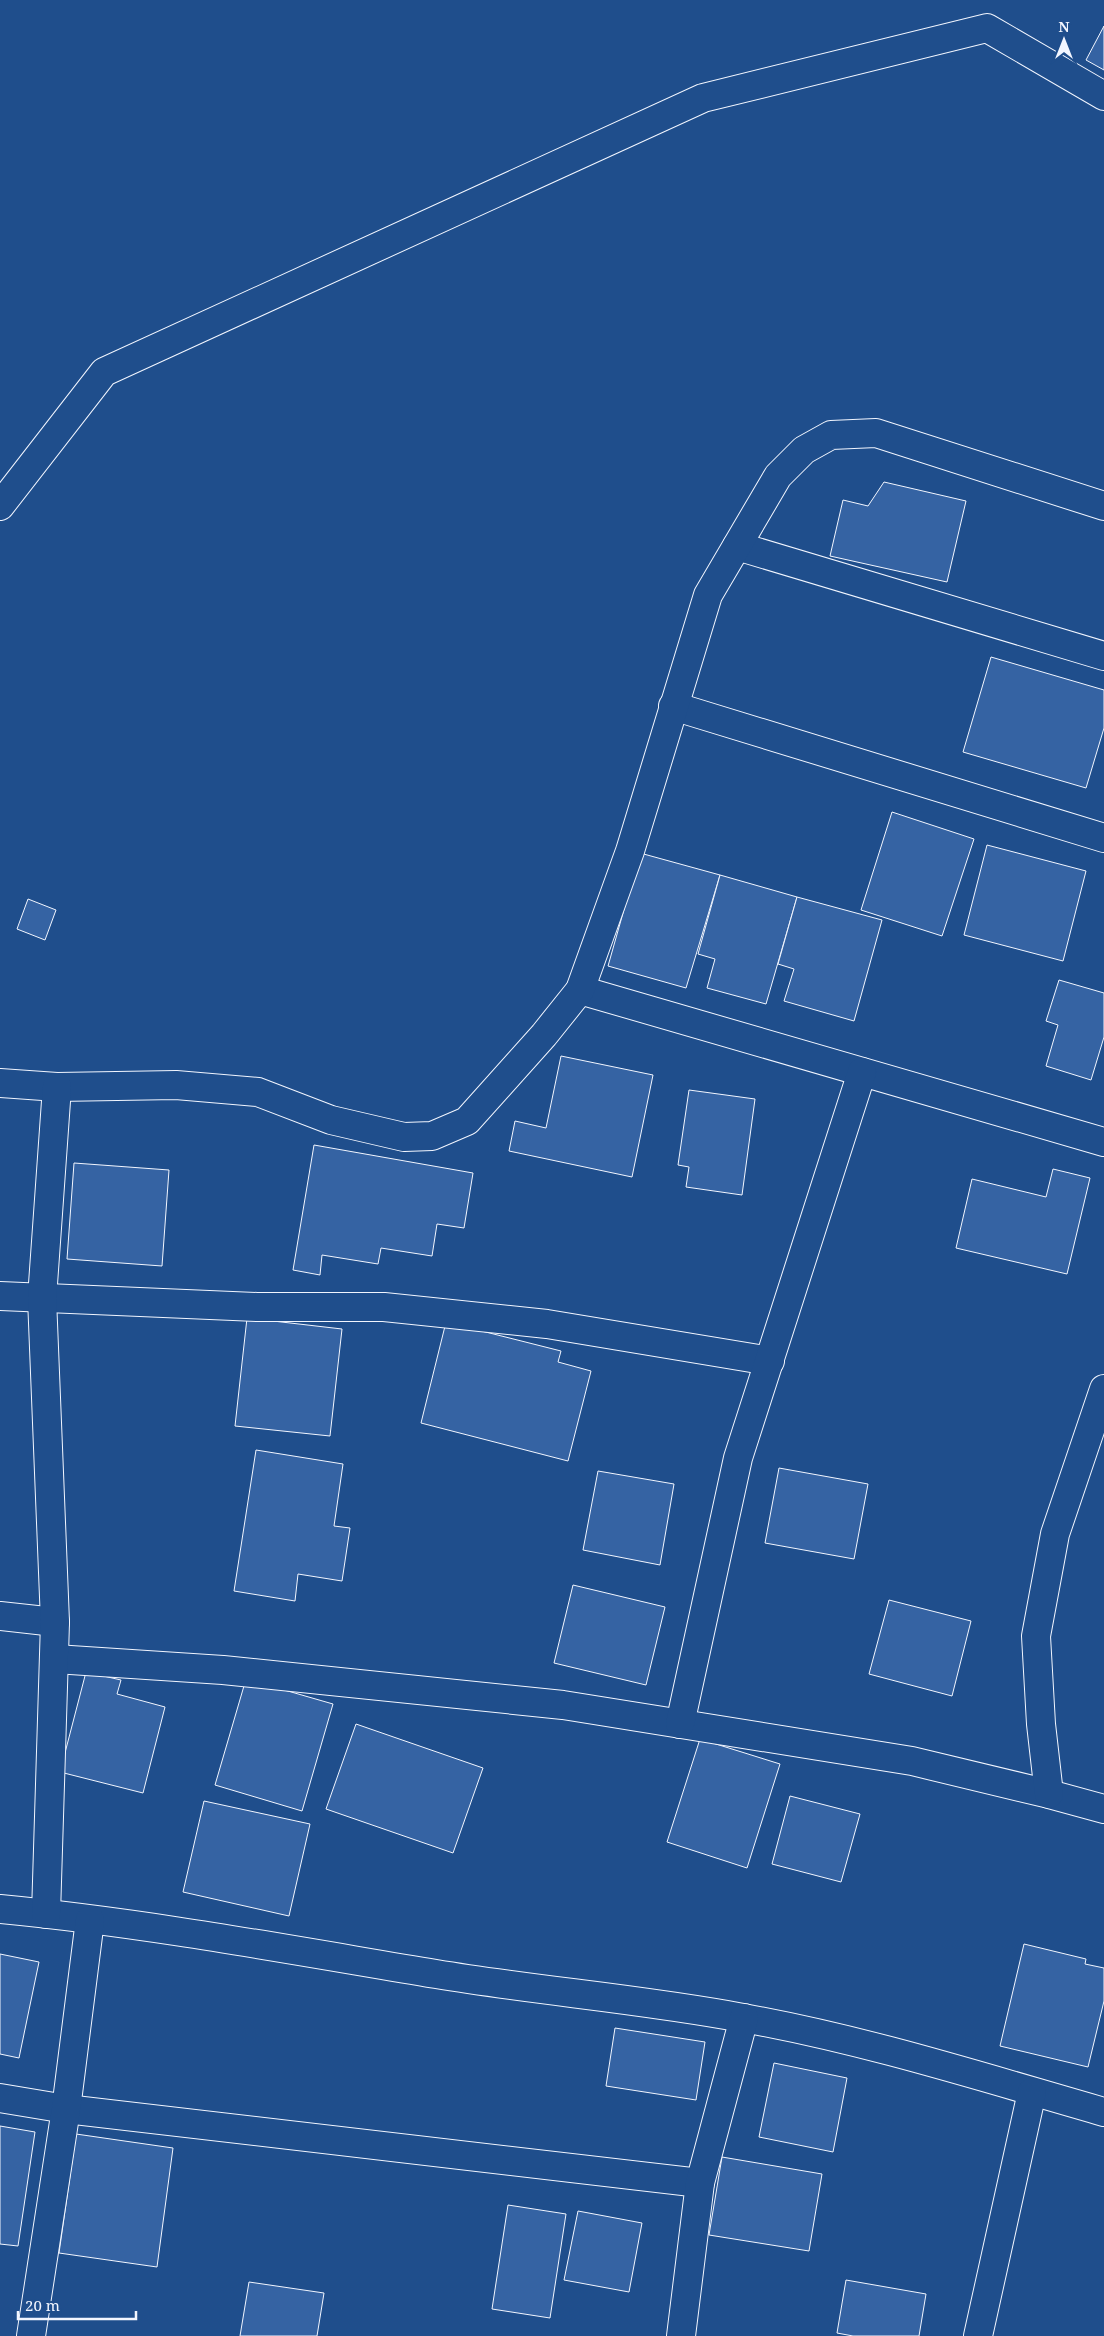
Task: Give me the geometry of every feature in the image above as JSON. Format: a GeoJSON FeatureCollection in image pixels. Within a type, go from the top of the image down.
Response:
{"type":"FeatureCollection","features":[{"type":"Feature","properties":{"kind":"street"},"geometry":{"type":"LineString","coordinates":[[0,506],[104,372],[703,98],[987,28],[1104,96]]}},
{"type":"Feature","properties":{"kind":"street"},"geometry":{"type":"LineString","coordinates":[[0,1083],[57,1088],[176,1086],[258,1092],[331,1120],[404,1137],[432,1136],[467,1120],[544,1035],[580,990],[630,851],[708,595],[778,476],[804,450],[831,435],[876,433],[1104,506]]}},
{"type":"Feature","properties":{"kind":"street"},"geometry":{"type":"LineString","coordinates":[[737,546],[1104,656]]}},
{"type":"Feature","properties":{"kind":"street"},"geometry":{"type":"LineString","coordinates":[[673,706],[1104,838]]}},
{"type":"Feature","properties":{"kind":"street"},"geometry":{"type":"LineString","coordinates":[[580,990],[1104,1142]]}},
{"type":"Feature","properties":{"kind":"street"},"geometry":{"type":"LineString","coordinates":[[680,1724],[738,1458],[862,1072]]}},
{"type":"Feature","properties":{"kind":"street"},"geometry":{"type":"LineString","coordinates":[[46,1914],[55,1622],[42,1298],[57,1088]]}},
{"type":"Feature","properties":{"kind":"street"},"geometry":{"type":"LineString","coordinates":[[0,1296],[257,1307],[384,1307],[547,1324],[770,1361]]}},
{"type":"Feature","properties":{"kind":"street"},"geometry":{"type":"LineString","coordinates":[[1049,1794],[1041,1724],[1036,1636],[1055,1534],[1104,1389]]}},
{"type":"Feature","properties":{"kind":"street"},"geometry":{"type":"LineString","coordinates":[[0,1616],[55,1622]]}},
{"type":"Feature","properties":{"kind":"street"},"geometry":{"type":"LineString","coordinates":[[54,1659],[223,1670],[562,1705],[912,1761],[1049,1794],[1104,1810]]}},
{"type":"Feature","properties":{"kind":"street"},"geometry":{"type":"LineString","coordinates":[[0,1909],[90,1920],[451,1976],[744,2018],[897,2053],[1104,2112]]}},
{"type":"Feature","properties":{"kind":"street"},"geometry":{"type":"LineString","coordinates":[[31,2336],[66,2109],[90,1920]]}},
{"type":"Feature","properties":{"kind":"street"},"geometry":{"type":"LineString","coordinates":[[681,2336],[700,2183],[744,2018]]}},
{"type":"Feature","properties":{"kind":"street"},"geometry":{"type":"LineString","coordinates":[[978,2336],[1032,2092]]}},
{"type":"Feature","properties":{"kind":"street"},"geometry":{"type":"LineString","coordinates":[[0,2098],[66,2109],[700,2183]]}},
{"type":"Feature","properties":{"kind":"building"},"geometry":{"type":"Polygon","coordinates":[[[1104,26],[1104,70],[1086,60],[1104,26]]]}},
{"type":"Feature","properties":{"kind":"building"},"geometry":{"type":"Polygon","coordinates":[[[884,482],[966,501],[947,582],[830,556],[843,500],[868,506],[884,482]]]}},
{"type":"Feature","properties":{"kind":"building"},"geometry":{"type":"Polygon","coordinates":[[[991,657],[1104,690],[1104,728],[1086,788],[963,752],[991,657]]]}},
{"type":"Feature","properties":{"kind":"building"},"geometry":{"type":"Polygon","coordinates":[[[892,812],[974,839],[942,936],[861,910],[892,812]]]}},
{"type":"Feature","properties":{"kind":"building"},"geometry":{"type":"Polygon","coordinates":[[[987,845],[1086,871],[1063,961],[964,935],[987,845]]]}},
{"type":"Feature","properties":{"kind":"building"},"geometry":{"type":"Polygon","coordinates":[[[640,853],[720,875],[686,988],[608,966],[640,853]]]}},
{"type":"Feature","properties":{"kind":"building"},"geometry":{"type":"Polygon","coordinates":[[[720,875],[797,897],[766,1004],[707,988],[715,959],[698,954],[720,875]]]}},
{"type":"Feature","properties":{"kind":"building"},"geometry":{"type":"Polygon","coordinates":[[[797,897],[882,920],[854,1021],[784,1001],[794,969],[778,964],[797,897]]]}},
{"type":"Feature","properties":{"kind":"building"},"geometry":{"type":"Polygon","coordinates":[[[28,899],[56,910],[45,940],[17,929],[28,899]]]}},
{"type":"Feature","properties":{"kind":"building"},"geometry":{"type":"Polygon","coordinates":[[[1059,980],[1104,993],[1104,1037],[1091,1080],[1046,1066],[1058,1025],[1046,1021],[1059,980]]]}},
{"type":"Feature","properties":{"kind":"building"},"geometry":{"type":"Polygon","coordinates":[[[561,1056],[653,1075],[632,1177],[509,1151],[515,1121],[546,1128],[561,1056]]]}},
{"type":"Feature","properties":{"kind":"building"},"geometry":{"type":"Polygon","coordinates":[[[689,1090],[755,1099],[742,1195],[686,1187],[689,1167],[678,1165],[689,1090]]]}},
{"type":"Feature","properties":{"kind":"building"},"geometry":{"type":"Polygon","coordinates":[[[314,1145],[473,1173],[464,1228],[437,1224],[432,1256],[381,1248],[378,1264],[322,1255],[320,1275],[293,1270],[314,1145]]]}},
{"type":"Feature","properties":{"kind":"building"},"geometry":{"type":"Polygon","coordinates":[[[74,1163],[169,1170],[162,1266],[67,1259],[74,1163]]]}},
{"type":"Feature","properties":{"kind":"building"},"geometry":{"type":"Polygon","coordinates":[[[1053,1169],[1090,1178],[1067,1274],[956,1248],[972,1179],[1046,1197],[1053,1169]]]}},
{"type":"Feature","properties":{"kind":"building"},"geometry":{"type":"Polygon","coordinates":[[[247,1318],[342,1329],[330,1436],[235,1426],[247,1318]]]}},
{"type":"Feature","properties":{"kind":"building"},"geometry":{"type":"Polygon","coordinates":[[[446,1322],[561,1351],[558,1362],[591,1371],[568,1461],[421,1423],[446,1322]]]}},
{"type":"Feature","properties":{"kind":"building"},"geometry":{"type":"Polygon","coordinates":[[[256,1450],[343,1464],[334,1526],[350,1528],[342,1581],[298,1574],[295,1601],[234,1591],[256,1450]]]}},
{"type":"Feature","properties":{"kind":"building"},"geometry":{"type":"Polygon","coordinates":[[[779,1468],[868,1484],[854,1559],[765,1543],[779,1468]]]}},
{"type":"Feature","properties":{"kind":"building"},"geometry":{"type":"Polygon","coordinates":[[[598,1471],[674,1484],[660,1565],[583,1550],[598,1471]]]}},
{"type":"Feature","properties":{"kind":"building"},"geometry":{"type":"Polygon","coordinates":[[[573,1585],[665,1607],[646,1685],[554,1663],[573,1585]]]}},
{"type":"Feature","properties":{"kind":"building"},"geometry":{"type":"Polygon","coordinates":[[[889,1600],[971,1621],[952,1696],[869,1674],[889,1600]]]}},
{"type":"Feature","properties":{"kind":"building"},"geometry":{"type":"Polygon","coordinates":[[[86,1672],[121,1680],[117,1694],[165,1707],[143,1793],[60,1772],[86,1672]]]}},
{"type":"Feature","properties":{"kind":"building"},"geometry":{"type":"Polygon","coordinates":[[[246,1679],[333,1704],[302,1811],[215,1785],[246,1679]]]}},
{"type":"Feature","properties":{"kind":"building"},"geometry":{"type":"Polygon","coordinates":[[[356,1724],[483,1768],[453,1853],[326,1809],[356,1724]]]}},
{"type":"Feature","properties":{"kind":"building"},"geometry":{"type":"Polygon","coordinates":[[[700,1739],[780,1764],[747,1868],[667,1842],[700,1739]]]}},
{"type":"Feature","properties":{"kind":"building"},"geometry":{"type":"Polygon","coordinates":[[[790,1796],[860,1814],[841,1882],[772,1864],[790,1796]]]}},
{"type":"Feature","properties":{"kind":"building"},"geometry":{"type":"Polygon","coordinates":[[[204,1801],[310,1824],[289,1916],[183,1892],[204,1801]]]}},
{"type":"Feature","properties":{"kind":"building"},"geometry":{"type":"Polygon","coordinates":[[[1024,1944],[1086,1959],[1085,1964],[1104,1968],[1104,2001],[1088,2067],[1000,2046],[1024,1944]]]}},
{"type":"Feature","properties":{"kind":"building"},"geometry":{"type":"Polygon","coordinates":[[[0,1954],[39,1962],[19,2058],[0,2054],[0,1954]]]}},
{"type":"Feature","properties":{"kind":"building"},"geometry":{"type":"Polygon","coordinates":[[[615,2028],[705,2042],[696,2100],[606,2086],[615,2028]]]}},
{"type":"Feature","properties":{"kind":"building"},"geometry":{"type":"Polygon","coordinates":[[[774,2063],[847,2078],[833,2152],[759,2137],[774,2063]]]}},
{"type":"Feature","properties":{"kind":"building"},"geometry":{"type":"Polygon","coordinates":[[[0,2126],[35,2132],[18,2246],[0,2244],[0,2126]]]}},
{"type":"Feature","properties":{"kind":"building"},"geometry":{"type":"Polygon","coordinates":[[[76,2134],[173,2148],[157,2267],[59,2253],[76,2134]]]}},
{"type":"Feature","properties":{"kind":"building"},"geometry":{"type":"Polygon","coordinates":[[[722,2157],[822,2174],[809,2251],[709,2235],[722,2157]]]}},
{"type":"Feature","properties":{"kind":"building"},"geometry":{"type":"Polygon","coordinates":[[[508,2205],[566,2214],[550,2318],[492,2309],[508,2205]]]}},
{"type":"Feature","properties":{"kind":"building"},"geometry":{"type":"Polygon","coordinates":[[[578,2211],[642,2223],[629,2292],[564,2280],[578,2211]]]}},
{"type":"Feature","properties":{"kind":"building"},"geometry":{"type":"Polygon","coordinates":[[[846,2280],[926,2294],[919,2336],[853,2336],[837,2333],[846,2280]]]}},
{"type":"Feature","properties":{"kind":"building"},"geometry":{"type":"Polygon","coordinates":[[[249,2282],[324,2293],[317,2336],[240,2336],[249,2282]]]}}]}
